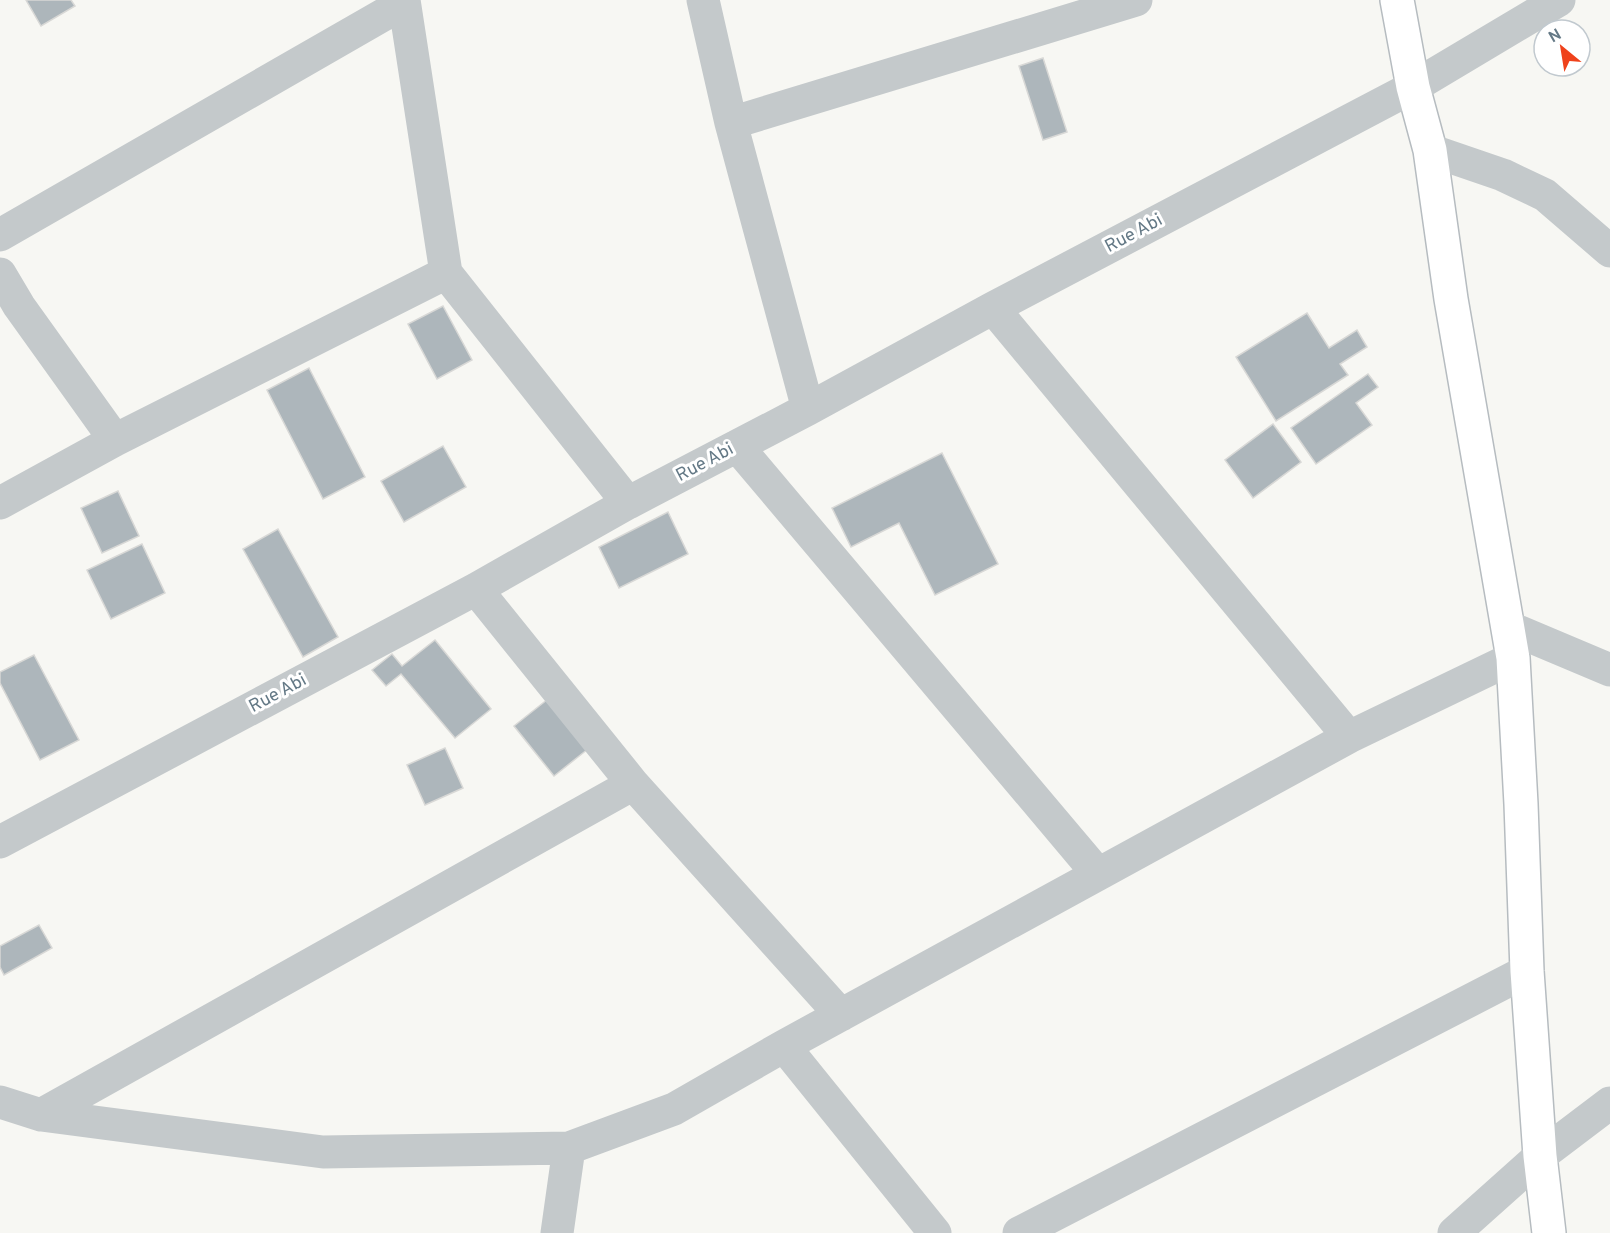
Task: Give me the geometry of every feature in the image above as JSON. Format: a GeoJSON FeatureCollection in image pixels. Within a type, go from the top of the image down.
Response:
{"type":"FeatureCollection","features":[{"type":"Feature","properties":{"kind":"street"},"geometry":{"type":"LineString","coordinates":[[703,0],[731,123],[808,409]]}},
{"type":"Feature","properties":{"kind":"street"},"geometry":{"type":"LineString","coordinates":[[731,123],[1136,0]]}},
{"type":"Feature","properties":{"kind":"street"},"geometry":{"type":"LineString","coordinates":[[1397,0],[1413,87],[1430,150],[1451,299],[1511,643],[1521,804],[1527,971],[1540,1156],[1549,1233]]}},
{"type":"Feature","properties":{"kind":"street","name":"Rue Abi"},"geometry":{"type":"LineString","coordinates":[[0,842],[476,589],[628,503],[1413,87],[1559,0]]}},
{"type":"Feature","properties":{"kind":"street"},"geometry":{"type":"LineString","coordinates":[[0,235],[404,1],[446,273],[628,503]]}},
{"type":"Feature","properties":{"kind":"street"},"geometry":{"type":"LineString","coordinates":[[1430,150],[1503,175],[1545,195],[1610,251]]}},
{"type":"Feature","properties":{"kind":"street"},"geometry":{"type":"LineString","coordinates":[[0,503],[115,440],[446,273]]}},
{"type":"Feature","properties":{"kind":"street"},"geometry":{"type":"LineString","coordinates":[[0,274],[10,313],[115,440]]}},
{"type":"Feature","properties":{"kind":"street"},"geometry":{"type":"LineString","coordinates":[[993,308],[1350,737]]}},
{"type":"Feature","properties":{"kind":"street"},"geometry":{"type":"LineString","coordinates":[[737,446],[1098,874]]}},
{"type":"Feature","properties":{"kind":"street"},"geometry":{"type":"LineString","coordinates":[[476,589],[633,784],[841,1015]]}},
{"type":"Feature","properties":{"kind":"street"},"geometry":{"type":"LineString","coordinates":[[0,1102],[41,1115],[323,1152],[569,1148],[674,1109],[784,1046],[1350,737],[1511,643],[1610,670]]}},
{"type":"Feature","properties":{"kind":"street"},"geometry":{"type":"LineString","coordinates":[[41,1115],[633,784]]}},
{"type":"Feature","properties":{"kind":"street"},"geometry":{"type":"LineString","coordinates":[[1019,1233],[1527,971]]}},
{"type":"Feature","properties":{"kind":"street"},"geometry":{"type":"LineString","coordinates":[[784,1046],[935,1233]]}},
{"type":"Feature","properties":{"kind":"street"},"geometry":{"type":"LineString","coordinates":[[1454,1233],[1540,1156],[1610,1103]]}},
{"type":"Feature","properties":{"kind":"street"},"geometry":{"type":"LineString","coordinates":[[557,1233],[569,1148]]}},
{"type":"Feature","properties":{"kind":"building"},"geometry":{"type":"Polygon","coordinates":[[[26,0],[71,0],[75,6],[41,26],[26,0]]]}},
{"type":"Feature","properties":{"kind":"building"},"geometry":{"type":"Polygon","coordinates":[[[1043,58],[1067,132],[1043,140],[1019,66],[1043,58]]]}},
{"type":"Feature","properties":{"kind":"building"},"geometry":{"type":"Polygon","coordinates":[[[443,306],[472,360],[437,379],[408,324],[443,306]]]}},
{"type":"Feature","properties":{"kind":"building"},"geometry":{"type":"Polygon","coordinates":[[[1307,313],[1329,348],[1357,330],[1367,347],[1340,364],[1348,375],[1276,421],[1236,357],[1307,313]]]}},
{"type":"Feature","properties":{"kind":"building"},"geometry":{"type":"Polygon","coordinates":[[[309,368],[365,477],[323,499],[267,390],[309,368]]]}},
{"type":"Feature","properties":{"kind":"building"},"geometry":{"type":"Polygon","coordinates":[[[1368,374],[1378,387],[1356,403],[1372,425],[1316,464],[1291,428],[1368,374]]]}},
{"type":"Feature","properties":{"kind":"building"},"geometry":{"type":"Polygon","coordinates":[[[1273,424],[1301,462],[1253,498],[1225,460],[1273,424]]]}},
{"type":"Feature","properties":{"kind":"building"},"geometry":{"type":"Polygon","coordinates":[[[443,446],[466,487],[404,522],[381,481],[443,446]]]}},
{"type":"Feature","properties":{"kind":"building"},"geometry":{"type":"Polygon","coordinates":[[[942,453],[998,564],[935,595],[899,523],[851,547],[832,508],[942,453]]]}},
{"type":"Feature","properties":{"kind":"building"},"geometry":{"type":"Polygon","coordinates":[[[118,491],[139,536],[102,553],[81,508],[118,491]]]}},
{"type":"Feature","properties":{"kind":"building"},"geometry":{"type":"Polygon","coordinates":[[[668,512],[688,554],[619,588],[599,547],[668,512]]]}},
{"type":"Feature","properties":{"kind":"building"},"geometry":{"type":"Polygon","coordinates":[[[278,529],[338,637],[303,657],[243,549],[278,529]]]}},
{"type":"Feature","properties":{"kind":"building"},"geometry":{"type":"Polygon","coordinates":[[[142,544],[165,593],[111,619],[87,570],[142,544]]]}},
{"type":"Feature","properties":{"kind":"building"},"geometry":{"type":"Polygon","coordinates":[[[435,640],[491,709],[455,738],[401,674],[386,686],[372,670],[392,654],[402,666],[435,640]]]}},
{"type":"Feature","properties":{"kind":"building"},"geometry":{"type":"Polygon","coordinates":[[[34,655],[79,740],[40,760],[0,683],[0,672],[34,655]]]}},
{"type":"Feature","properties":{"kind":"building"},"geometry":{"type":"Polygon","coordinates":[[[548,699],[588,749],[554,776],[514,726],[548,699]]]}},
{"type":"Feature","properties":{"kind":"building"},"geometry":{"type":"Polygon","coordinates":[[[445,748],[463,788],[425,805],[407,765],[445,748]]]}},
{"type":"Feature","properties":{"kind":"building"},"geometry":{"type":"Polygon","coordinates":[[[39,925],[52,948],[4,975],[0,967],[0,946],[39,925]]]}}]}
